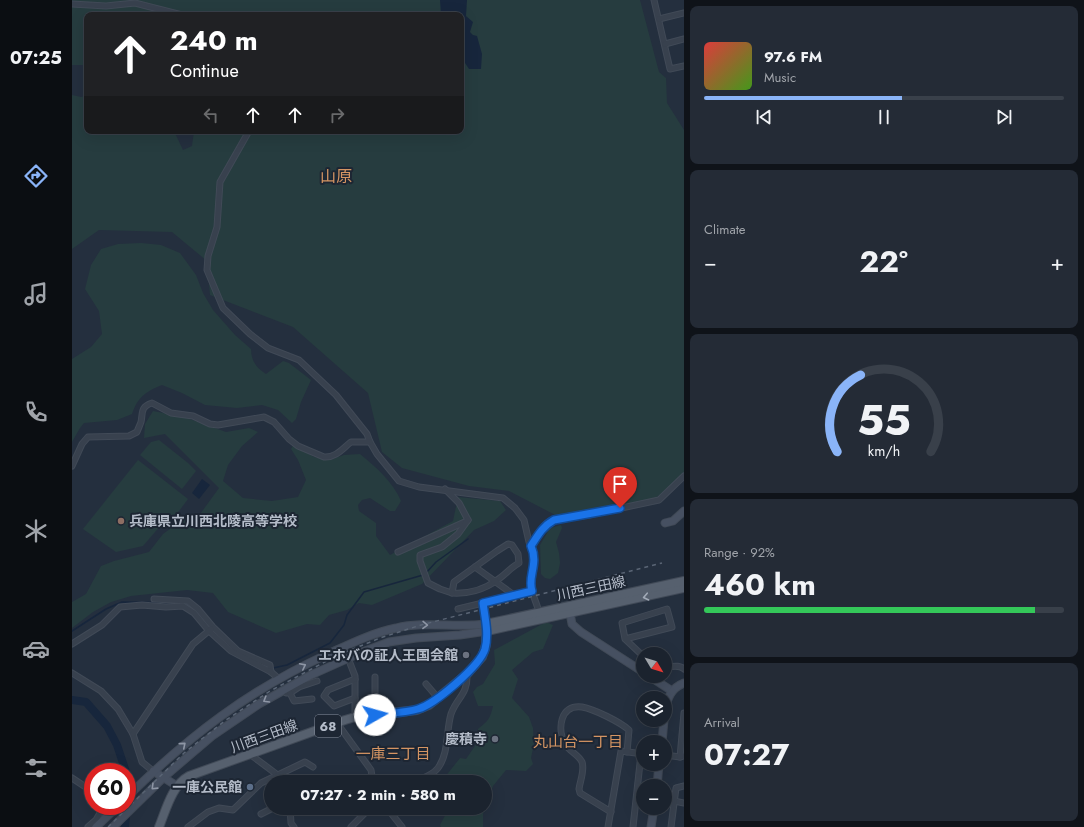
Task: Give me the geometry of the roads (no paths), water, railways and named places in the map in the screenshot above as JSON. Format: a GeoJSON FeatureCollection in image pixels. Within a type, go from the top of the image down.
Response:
{"type":"FeatureCollection","features":[{"type":"Feature","properties":{"kind":"main road","name":"川西三田線"},"geometry":{"type":"LineString","coordinates":[[159,827],[178,786],[183,780],[190,776],[355,717],[417,710],[429,705],[467,674],[483,654],[486,645],[486,628],[682,585]]}},
{"type":"Feature","properties":{"kind":"street"},"geometry":{"type":"LineString","coordinates":[[654,0],[670,69],[684,66]]}},
{"type":"Feature","properties":{"kind":"street"},"geometry":{"type":"LineString","coordinates":[[72,4],[106,6],[135,3],[170,12]]}},
{"type":"Feature","properties":{"kind":"street"},"geometry":{"type":"LineString","coordinates":[[659,19],[684,13]]}},
{"type":"Feature","properties":{"kind":"street"},"geometry":{"type":"LineString","coordinates":[[665,44],[684,39]]}},
{"type":"Feature","properties":{"kind":"street"},"geometry":{"type":"LineString","coordinates":[[247,134],[220,182],[217,227],[208,256],[207,270],[223,308],[250,334],[268,348],[299,360],[309,368],[336,395],[367,434],[370,442],[399,481],[419,487],[445,489],[503,498],[516,508],[524,520],[533,551],[534,562],[530,586],[541,616]]}},
{"type":"Feature","properties":{"kind":"street"},"geometry":{"type":"LineString","coordinates":[[72,466],[82,444],[88,437],[129,436],[137,432],[141,422],[142,411],[147,405],[152,403],[171,413],[193,416],[210,424],[218,425],[264,417],[274,422],[298,446],[324,457],[336,455],[351,442],[370,442]]}},
{"type":"Feature","properties":{"kind":"street"},"geometry":{"type":"LineString","coordinates":[[531,546],[546,524],[554,520],[589,515],[659,500],[684,476]]}},
{"type":"Feature","properties":{"kind":"street"},"geometry":{"type":"LineString","coordinates":[[445,489],[459,503],[468,520]]}},
{"type":"Feature","properties":{"kind":"street"},"geometry":{"type":"LineString","coordinates":[[665,523],[673,521],[684,511]]}},
{"type":"Feature","properties":{"kind":"street"},"geometry":{"type":"LineString","coordinates":[[398,552],[468,520]]}},
{"type":"Feature","properties":{"kind":"street"},"geometry":{"type":"LineString","coordinates":[[452,593],[454,582],[508,544],[512,545],[518,554],[519,563],[509,569],[496,582],[464,594],[452,593],[428,583],[420,561],[420,555],[442,547],[458,534],[468,520]]}},
{"type":"Feature","properties":{"kind":"street"},"geometry":{"type":"LineString","coordinates":[[474,567],[514,595]]}},
{"type":"Feature","properties":{"kind":"street"},"geometry":{"type":"LineString","coordinates":[[458,609],[532,591]]}},
{"type":"Feature","properties":{"kind":"street"},"geometry":{"type":"LineString","coordinates":[[154,599],[188,601],[198,609],[211,629]]}},
{"type":"Feature","properties":{"kind":"street"},"geometry":{"type":"LineString","coordinates":[[483,603],[486,628]]}},
{"type":"Feature","properties":{"kind":"street"},"geometry":{"type":"LineString","coordinates":[[72,644],[102,625],[120,607],[142,605],[166,607],[183,606],[194,613],[231,651],[271,672],[279,679],[294,701],[312,698]]}},
{"type":"Feature","properties":{"kind":"street"},"geometry":{"type":"LineString","coordinates":[[570,609],[572,624],[581,632],[636,667]]}},
{"type":"Feature","properties":{"kind":"street"},"geometry":{"type":"LineString","coordinates":[[624,638],[672,627],[667,609],[622,623],[624,638],[636,649]]}},
{"type":"Feature","properties":{"kind":"street"},"geometry":{"type":"LineString","coordinates":[[136,788],[186,742],[238,703],[279,679],[339,648],[388,630],[418,625],[486,628]]}},
{"type":"Feature","properties":{"kind":"street"},"geometry":{"type":"LineString","coordinates":[[444,637],[448,632],[445,626]]}},
{"type":"Feature","properties":{"kind":"street"},"geometry":{"type":"LineString","coordinates":[[113,827],[164,777],[212,736],[240,717],[321,670],[389,642],[416,638],[444,637],[486,628]]}},
{"type":"Feature","properties":{"kind":"street"},"geometry":{"type":"LineString","coordinates":[[133,734],[192,644],[211,629]]}},
{"type":"Feature","properties":{"kind":"street"},"geometry":{"type":"LineString","coordinates":[[348,658],[355,676],[355,717]]}},
{"type":"Feature","properties":{"kind":"street"},"geometry":{"type":"LineString","coordinates":[[672,666],[682,667],[684,669]]}},
{"type":"Feature","properties":{"kind":"street"},"geometry":{"type":"LineString","coordinates":[[72,673],[101,691],[118,709],[133,734],[142,762],[153,771],[178,786]]}},
{"type":"Feature","properties":{"kind":"street"},"geometry":{"type":"LineString","coordinates":[[429,775],[433,773],[439,766],[444,752],[452,713],[465,692],[467,674]]}},
{"type":"Feature","properties":{"kind":"street"},"geometry":{"type":"LineString","coordinates":[[375,677],[375,715]]}},
{"type":"Feature","properties":{"kind":"street"},"geometry":{"type":"LineString","coordinates":[[355,679],[328,690],[324,696],[334,706],[355,698]]}},
{"type":"Feature","properties":{"kind":"street"},"geometry":{"type":"LineString","coordinates":[[287,691],[317,681]]}},
{"type":"Feature","properties":{"kind":"street"},"geometry":{"type":"LineString","coordinates":[[660,683],[672,691],[676,686],[684,683]]}},
{"type":"Feature","properties":{"kind":"street"},"geometry":{"type":"LineString","coordinates":[[426,684],[438,698]]}},
{"type":"Feature","properties":{"kind":"street"},"geometry":{"type":"LineString","coordinates":[[611,812],[580,792],[579,789],[583,767],[582,760],[566,745],[562,736],[563,714],[569,709],[575,707],[584,708],[623,725],[629,730],[627,752]]}},
{"type":"Feature","properties":{"kind":"street"},"geometry":{"type":"LineString","coordinates":[[672,755],[682,756],[684,713]]}},
{"type":"Feature","properties":{"kind":"street"},"geometry":{"type":"LineString","coordinates":[[337,723],[371,770],[372,775]]}},
{"type":"Feature","properties":{"kind":"street"},"geometry":{"type":"LineString","coordinates":[[608,827],[621,752],[636,753]]}},
{"type":"Feature","properties":{"kind":"street"},"geometry":{"type":"LineString","coordinates":[[251,755],[270,768],[277,775],[304,762],[314,767]]}},
{"type":"Feature","properties":{"kind":"street"},"geometry":{"type":"LineString","coordinates":[[633,827],[640,771]]}},
{"type":"Feature","properties":{"kind":"street"},"geometry":{"type":"LineString","coordinates":[[72,778],[84,786]]}},
{"type":"Feature","properties":{"kind":"street"},"geometry":{"type":"LineString","coordinates":[[188,827],[208,812],[219,808],[233,810],[264,782]]}},
{"type":"Feature","properties":{"kind":"street"},"geometry":{"type":"LineString","coordinates":[[671,827],[676,788],[684,786]]}},
{"type":"Feature","properties":{"kind":"street"},"geometry":{"type":"LineString","coordinates":[[674,801],[684,803]]}},
{"type":"Feature","properties":{"kind":"street"},"geometry":{"type":"LineString","coordinates":[[88,827],[96,820],[99,815]]}},
{"type":"Feature","properties":{"kind":"street"},"geometry":{"type":"LineString","coordinates":[[96,827],[109,815]]}},
{"type":"Feature","properties":{"kind":"street"},"geometry":{"type":"LineString","coordinates":[[290,815],[291,823],[294,827]]}},
{"type":"Feature","properties":{"kind":"street"},"geometry":{"type":"LineString","coordinates":[[351,827],[363,815]]}},
{"type":"Feature","properties":{"kind":"street"},"geometry":{"type":"LineString","coordinates":[[393,815],[402,827]]}},
{"type":"Feature","properties":{"kind":"street"},"geometry":{"type":"LineString","coordinates":[[652,827],[653,815]]}},
{"type":"Feature","properties":{"kind":"water"},"geometry":{"type":"Polygon","coordinates":[[[440,0],[467,0],[466,16],[473,22],[470,32],[477,36],[482,54],[481,69],[469,69],[464,62],[464,12],[441,12],[440,0]]]}},
{"type":"Feature","properties":{"kind":"water"},"geometry":{"type":"Polygon","coordinates":[[[202,479],[210,485],[199,499],[192,493],[202,479]]]}},
{"type":"Feature","properties":{"kind":"waterway"},"geometry":{"type":"LineString","coordinates":[[426,573],[436,562],[468,539]]}},
{"type":"Feature","properties":{"kind":"waterway"},"geometry":{"type":"LineString","coordinates":[[273,668],[287,665],[330,643],[344,625],[347,615],[364,592],[423,575]]}},
{"type":"Feature","properties":{"kind":"waterway"},"geometry":{"type":"LineString","coordinates":[[72,631],[106,609],[122,602],[185,603],[196,611]]}},
{"type":"Feature","properties":{"kind":"waterway"},"geometry":{"type":"LineString","coordinates":[[207,625],[219,636]]}},
{"type":"Feature","properties":{"kind":"waterway"},"geometry":{"type":"LineString","coordinates":[[72,700],[86,702],[107,726],[117,745],[123,763]]}},
{"type":"Feature","properties":{"kind":"waterway"},"geometry":{"type":"LineString","coordinates":[[125,827],[126,815]]}},
{"type":"Feature","properties":{"kind":"railway"},"geometry":{"type":"LineString","coordinates":[[108,827],[184,753],[226,720],[270,691],[336,656],[380,638],[421,625],[662,563]]}},
{"type":"Feature","properties":{"kind":"place","name":"兵庫県立川西北陵高等学校"},"geometry":{"type":"Point","coordinates":[121,521]}},
{"type":"Feature","properties":{"kind":"place","name":"エホバの証人王国会館"},"geometry":{"type":"Point","coordinates":[466,655]}},
{"type":"Feature","properties":{"kind":"place","name":"慶積寺"},"geometry":{"type":"Point","coordinates":[495,739]}},
{"type":"Feature","properties":{"kind":"place","name":"一庫公民館"},"geometry":{"type":"Point","coordinates":[250,787]}},
{"type":"Feature","properties":{"kind":"district","name":"山原"},"geometry":{"type":"Point","coordinates":[336,176]}},
{"type":"Feature","properties":{"kind":"district","name":"丸山台一丁目"},"geometry":{"type":"Point","coordinates":[578,742]}},
{"type":"Feature","properties":{"kind":"district","name":"一庫三丁目"},"geometry":{"type":"Point","coordinates":[393,754]}}]}
